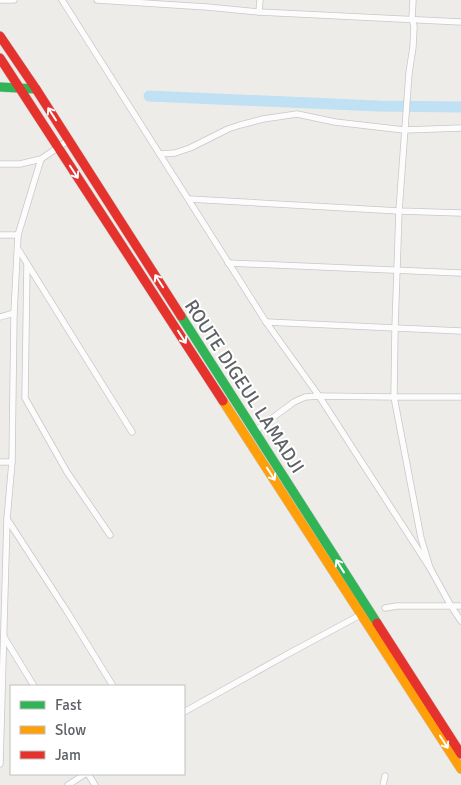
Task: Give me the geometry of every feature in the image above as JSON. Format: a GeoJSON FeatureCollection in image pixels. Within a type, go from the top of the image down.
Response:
{"type":"FeatureCollection","features":[{"type":"Feature","properties":{"kind":"main road","name":"ROUTE DIGEUL LAMADJI"},"geometry":{"type":"LineString","coordinates":[[0,36],[69,140],[255,431],[461,769]]}},
{"type":"Feature","properties":{"kind":"main road","name":"ROUTE DIGEUL LAMADJI"},"geometry":{"type":"LineString","coordinates":[[0,58],[365,612],[461,754]]}},
{"type":"Feature","properties":{"kind":"main road"},"geometry":{"type":"LineString","coordinates":[[0,87],[36,89]]}},
{"type":"Feature","properties":{"kind":"street"},"geometry":{"type":"LineString","coordinates":[[0,0],[14,0]]}},
{"type":"Feature","properties":{"kind":"street"},"geometry":{"type":"LineString","coordinates":[[62,0],[266,322],[320,396],[430,568],[461,621]]}},
{"type":"Feature","properties":{"kind":"street"},"geometry":{"type":"LineString","coordinates":[[97,0],[177,2],[259,12],[461,22]]}},
{"type":"Feature","properties":{"kind":"street"},"geometry":{"type":"LineString","coordinates":[[259,12],[260,0]]}},
{"type":"Feature","properties":{"kind":"street"},"geometry":{"type":"LineString","coordinates":[[413,0],[413,47],[404,130],[399,211],[394,398],[419,530],[430,568]]}},
{"type":"Feature","properties":{"kind":"street"},"geometry":{"type":"LineString","coordinates":[[160,154],[175,153],[190,148],[240,124],[297,114],[335,122],[404,130],[461,128]]}},
{"type":"Feature","properties":{"kind":"street"},"geometry":{"type":"LineString","coordinates":[[0,164],[20,164],[41,159],[69,140]]}},
{"type":"Feature","properties":{"kind":"street"},"geometry":{"type":"LineString","coordinates":[[0,764],[7,519],[12,462],[14,313],[18,235],[41,159]]}},
{"type":"Feature","properties":{"kind":"street"},"geometry":{"type":"LineString","coordinates":[[189,199],[461,213]]}},
{"type":"Feature","properties":{"kind":"street"},"geometry":{"type":"LineString","coordinates":[[0,235],[18,235]]}},
{"type":"Feature","properties":{"kind":"street"},"geometry":{"type":"LineString","coordinates":[[18,249],[132,432]]}},
{"type":"Feature","properties":{"kind":"street"},"geometry":{"type":"LineString","coordinates":[[228,263],[461,273]]}},
{"type":"Feature","properties":{"kind":"street"},"geometry":{"type":"LineString","coordinates":[[28,264],[26,398],[67,472],[110,535]]}},
{"type":"Feature","properties":{"kind":"street"},"geometry":{"type":"LineString","coordinates":[[0,317],[14,313]]}},
{"type":"Feature","properties":{"kind":"street"},"geometry":{"type":"LineString","coordinates":[[266,322],[461,331]]}},
{"type":"Feature","properties":{"kind":"street"},"geometry":{"type":"LineString","coordinates":[[255,431],[294,402],[305,397],[461,397]]}},
{"type":"Feature","properties":{"kind":"street"},"geometry":{"type":"LineString","coordinates":[[0,462],[12,462]]}},
{"type":"Feature","properties":{"kind":"street"},"geometry":{"type":"LineString","coordinates":[[7,519],[112,685]]}},
{"type":"Feature","properties":{"kind":"street"},"geometry":{"type":"LineString","coordinates":[[0,545],[7,544]]}},
{"type":"Feature","properties":{"kind":"street"},"geometry":{"type":"LineString","coordinates":[[385,608],[397,606],[461,606]]}},
{"type":"Feature","properties":{"kind":"street"},"geometry":{"type":"LineString","coordinates":[[185,711],[365,612]]}},
{"type":"Feature","properties":{"kind":"street"},"geometry":{"type":"LineString","coordinates":[[0,643],[4,637]]}},
{"type":"Feature","properties":{"kind":"street"},"geometry":{"type":"LineString","coordinates":[[4,637],[33,685]]}},
{"type":"Feature","properties":{"kind":"street"},"geometry":{"type":"LineString","coordinates":[[68,785],[84,775]]}},
{"type":"Feature","properties":{"kind":"street"},"geometry":{"type":"LineString","coordinates":[[87,775],[95,785]]}},
{"type":"Feature","properties":{"kind":"street"},"geometry":{"type":"LineString","coordinates":[[383,785],[385,776]]}},
{"type":"Feature","properties":{"kind":"waterway"},"geometry":{"type":"LineString","coordinates":[[149,96],[378,106],[461,107]]}},
{"type":"Feature","properties":{"kind":"traffic: fast"},"geometry":{"type":"LineString","coordinates":[[0,87],[36,89]]}},
{"type":"Feature","properties":{"kind":"traffic: fast"},"geometry":{"type":"LineString","coordinates":[[181,316],[377,623]]}},
{"type":"Feature","properties":{"kind":"traffic: slow"},"geometry":{"type":"LineString","coordinates":[[223,401],[461,769]]}},
{"type":"Feature","properties":{"kind":"traffic: jam"},"geometry":{"type":"LineString","coordinates":[[0,36],[181,316]]}},
{"type":"Feature","properties":{"kind":"traffic: jam"},"geometry":{"type":"LineString","coordinates":[[0,58],[223,401]]}},
{"type":"Feature","properties":{"kind":"traffic: jam"},"geometry":{"type":"LineString","coordinates":[[377,623],[461,754]]}}]}
